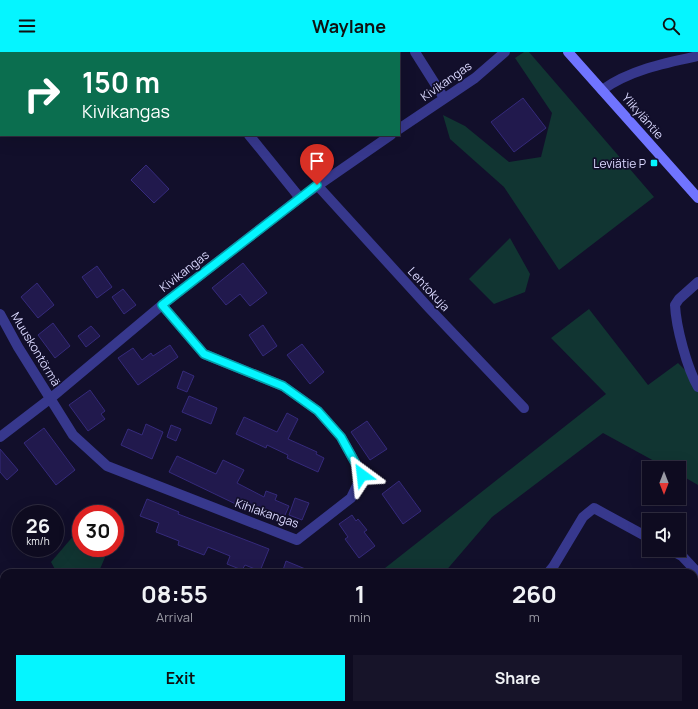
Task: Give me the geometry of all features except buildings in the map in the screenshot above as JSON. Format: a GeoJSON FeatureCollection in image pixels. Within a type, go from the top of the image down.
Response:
{"type":"FeatureCollection","features":[{"type":"Feature","properties":{"kind":"main road","name":"Ylikyläntie"},"geometry":{"type":"LineString","coordinates":[[568,52],[698,198]]}},
{"type":"Feature","properties":{"kind":"street"},"geometry":{"type":"LineString","coordinates":[[415,52],[444,98]]}},
{"type":"Feature","properties":{"kind":"street","name":"Kivikangas"},"geometry":{"type":"LineString","coordinates":[[400,128],[475,78],[505,52]]}},
{"type":"Feature","properties":{"kind":"street"},"geometry":{"type":"LineString","coordinates":[[602,90],[623,77],[639,71],[670,62],[698,57]]}},
{"type":"Feature","properties":{"kind":"street"},"geometry":{"type":"LineString","coordinates":[[250,136],[300,198]]}},
{"type":"Feature","properties":{"kind":"street","name":"Kivikangas"},"geometry":{"type":"LineString","coordinates":[[0,437],[51,398],[162,305],[300,198],[389,136]]}},
{"type":"Feature","properties":{"kind":"street","name":"Lehtokuja"},"geometry":{"type":"LineString","coordinates":[[317,185],[429,308],[524,408]]}},
{"type":"Feature","properties":{"kind":"street"},"geometry":{"type":"LineString","coordinates":[[698,282],[679,299],[675,305],[675,314],[679,333],[692,376],[698,387]]}},
{"type":"Feature","properties":{"kind":"street","name":"Kihlakangas"},"geometry":{"type":"LineString","coordinates":[[51,398],[73,435],[107,466],[297,540],[351,498],[362,475],[341,437],[318,411],[283,386],[204,354],[162,305]]}},
{"type":"Feature","properties":{"kind":"street","name":"Muuskontörmä"},"geometry":{"type":"LineString","coordinates":[[0,314],[18,347],[51,398]]}},
{"type":"Feature","properties":{"kind":"street"},"geometry":{"type":"LineString","coordinates":[[551,569],[583,517],[594,508],[642,534]]}},
{"type":"Feature","properties":{"kind":"street"},"geometry":{"type":"LineString","coordinates":[[683,557],[694,569]]}},
{"type":"Feature","properties":{"kind":"green space"},"geometry":{"type":"Polygon","coordinates":[[[524,52],[529,52],[654,197],[559,270],[504,187],[450,139],[443,115],[465,126],[509,162],[541,157],[552,113],[515,58],[524,52]]]}},
{"type":"Feature","properties":{"kind":"green space"},"geometry":{"type":"Polygon","coordinates":[[[510,238],[530,274],[525,292],[494,304],[469,279],[510,238]]]}},
{"type":"Feature","properties":{"kind":"green space"},"geometry":{"type":"Polygon","coordinates":[[[589,309],[648,385],[678,363],[698,383],[698,485],[686,478],[686,461],[654,461],[603,433],[492,517],[447,569],[384,569],[606,394],[551,338],[589,309]]]}},
{"type":"Feature","properties":{"kind":"green space"},"geometry":{"type":"Polygon","coordinates":[[[72,538],[72,557],[105,557],[100,569],[55,569],[51,562],[55,557],[64,557],[64,547],[72,538]]]}},
{"type":"Feature","properties":{"kind":"place","name":"Leviätie P"},"geometry":{"type":"Point","coordinates":[654,163]}},
{"type":"Feature","properties":{"kind":"route"},"geometry":{"type":"LineString","coordinates":[[317,185],[162,305],[204,354],[283,386],[318,411],[341,437],[362,475]]}}]}
